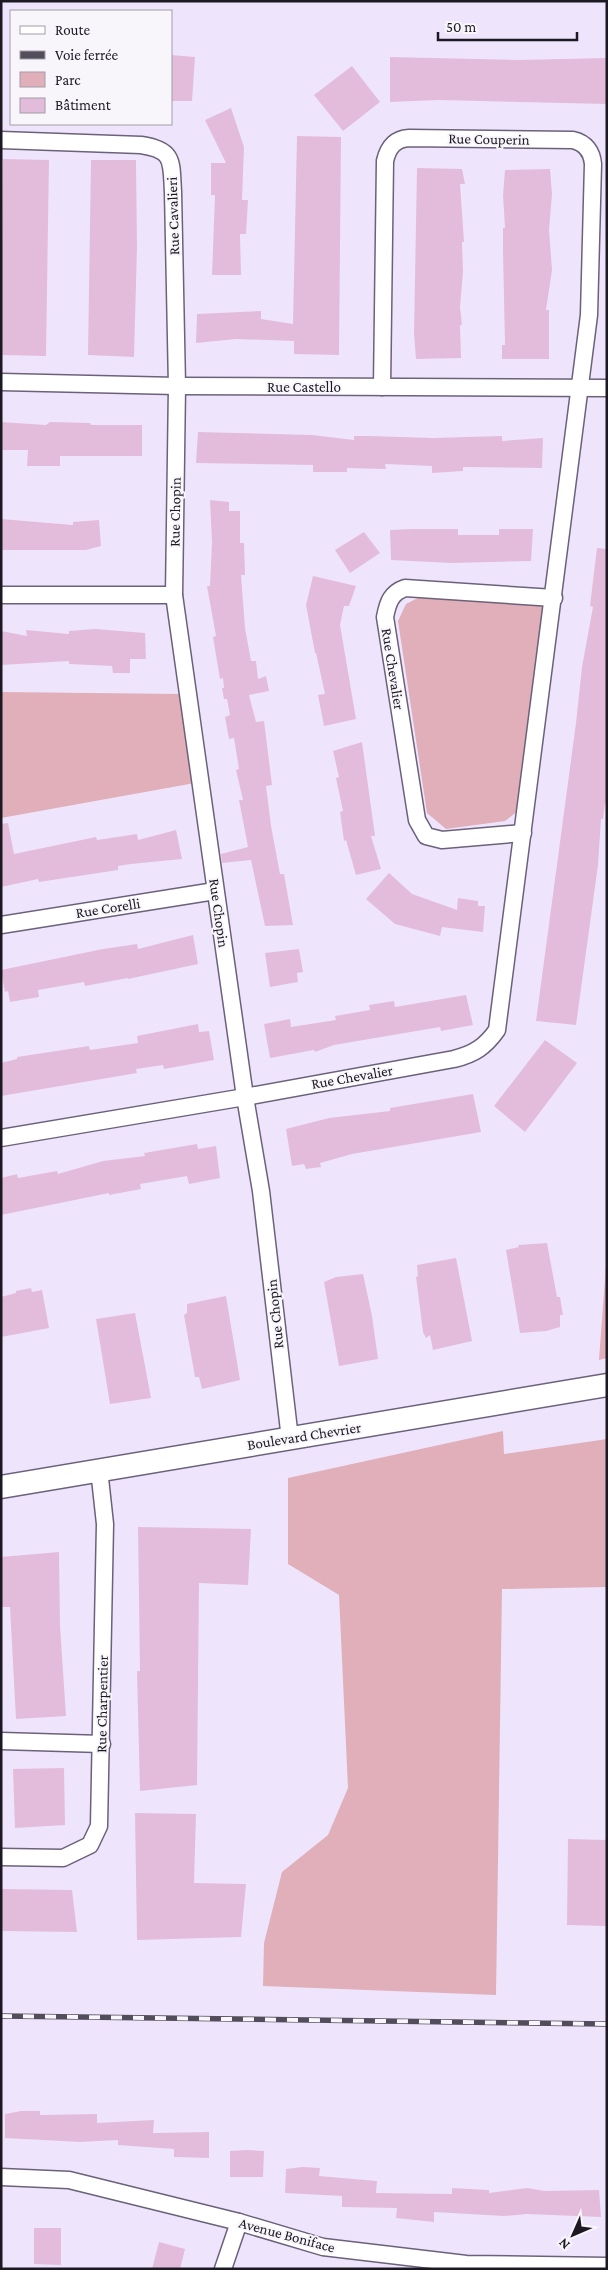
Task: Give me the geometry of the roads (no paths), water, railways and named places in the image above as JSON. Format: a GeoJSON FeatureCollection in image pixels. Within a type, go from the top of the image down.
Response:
{"type":"FeatureCollection","features":[{"type":"Feature","properties":{"kind":"street","name":"Rue Couperin"},"geometry":{"type":"LineString","coordinates":[[382,387],[385,161],[391,146],[401,139],[408,138],[573,140],[582,143],[590,151],[592,164],[591,297],[579,388]]}},
{"type":"Feature","properties":{"kind":"street","name":"Rue Cavalieri"},"geometry":{"type":"LineString","coordinates":[[1,140],[140,145],[158,148],[170,161],[173,192],[177,386]]}},
{"type":"Feature","properties":{"kind":"street","name":"Rue Castello"},"geometry":{"type":"LineString","coordinates":[[1,382],[177,386],[607,388]]}},
{"type":"Feature","properties":{"kind":"street","name":"Rue Chopin"},"geometry":{"type":"LineString","coordinates":[[177,386],[174,594],[245,1097],[261,1191],[290,1439]]}},
{"type":"Feature","properties":{"kind":"street","name":"Rue Chevalier"},"geometry":{"type":"LineString","coordinates":[[1,1138],[245,1097],[454,1059],[470,1055],[486,1044],[497,1030],[524,833],[579,388]]}},
{"type":"Feature","properties":{"kind":"street","name":"Rue Chevalier"},"geometry":{"type":"LineString","coordinates":[[524,833],[442,840],[426,836],[417,820],[385,617],[388,601],[396,591],[405,588],[554,598]]}},
{"type":"Feature","properties":{"kind":"street"},"geometry":{"type":"LineString","coordinates":[[1,596],[174,594]]}},
{"type":"Feature","properties":{"kind":"street","name":"Rue Corelli"},"geometry":{"type":"LineString","coordinates":[[1,925],[216,891]]}},
{"type":"Feature","properties":{"kind":"street","name":"Boulevard Chevrier"},"geometry":{"type":"LineString","coordinates":[[1,1486],[607,1385]]}},
{"type":"Feature","properties":{"kind":"street","name":"Rue Charpentier"},"geometry":{"type":"LineString","coordinates":[[1,1857],[63,1858],[90,1846],[99,1826],[102,1744],[100,1710],[105,1614],[105,1524],[99,1469]]}},
{"type":"Feature","properties":{"kind":"street"},"geometry":{"type":"LineString","coordinates":[[1,1740],[102,1744]]}},
{"type":"Feature","properties":{"kind":"street","name":"Avenue Boniface"},"geometry":{"type":"LineString","coordinates":[[1,2177],[69,2180],[240,2222],[332,2248],[466,2264],[607,2266]]}},
{"type":"Feature","properties":{"kind":"street"},"geometry":{"type":"LineString","coordinates":[[223,2269],[240,2222]]}},
{"type":"Feature","properties":{"kind":"railway"},"geometry":{"type":"LineString","coordinates":[[1,2016],[607,2024]]}}]}
